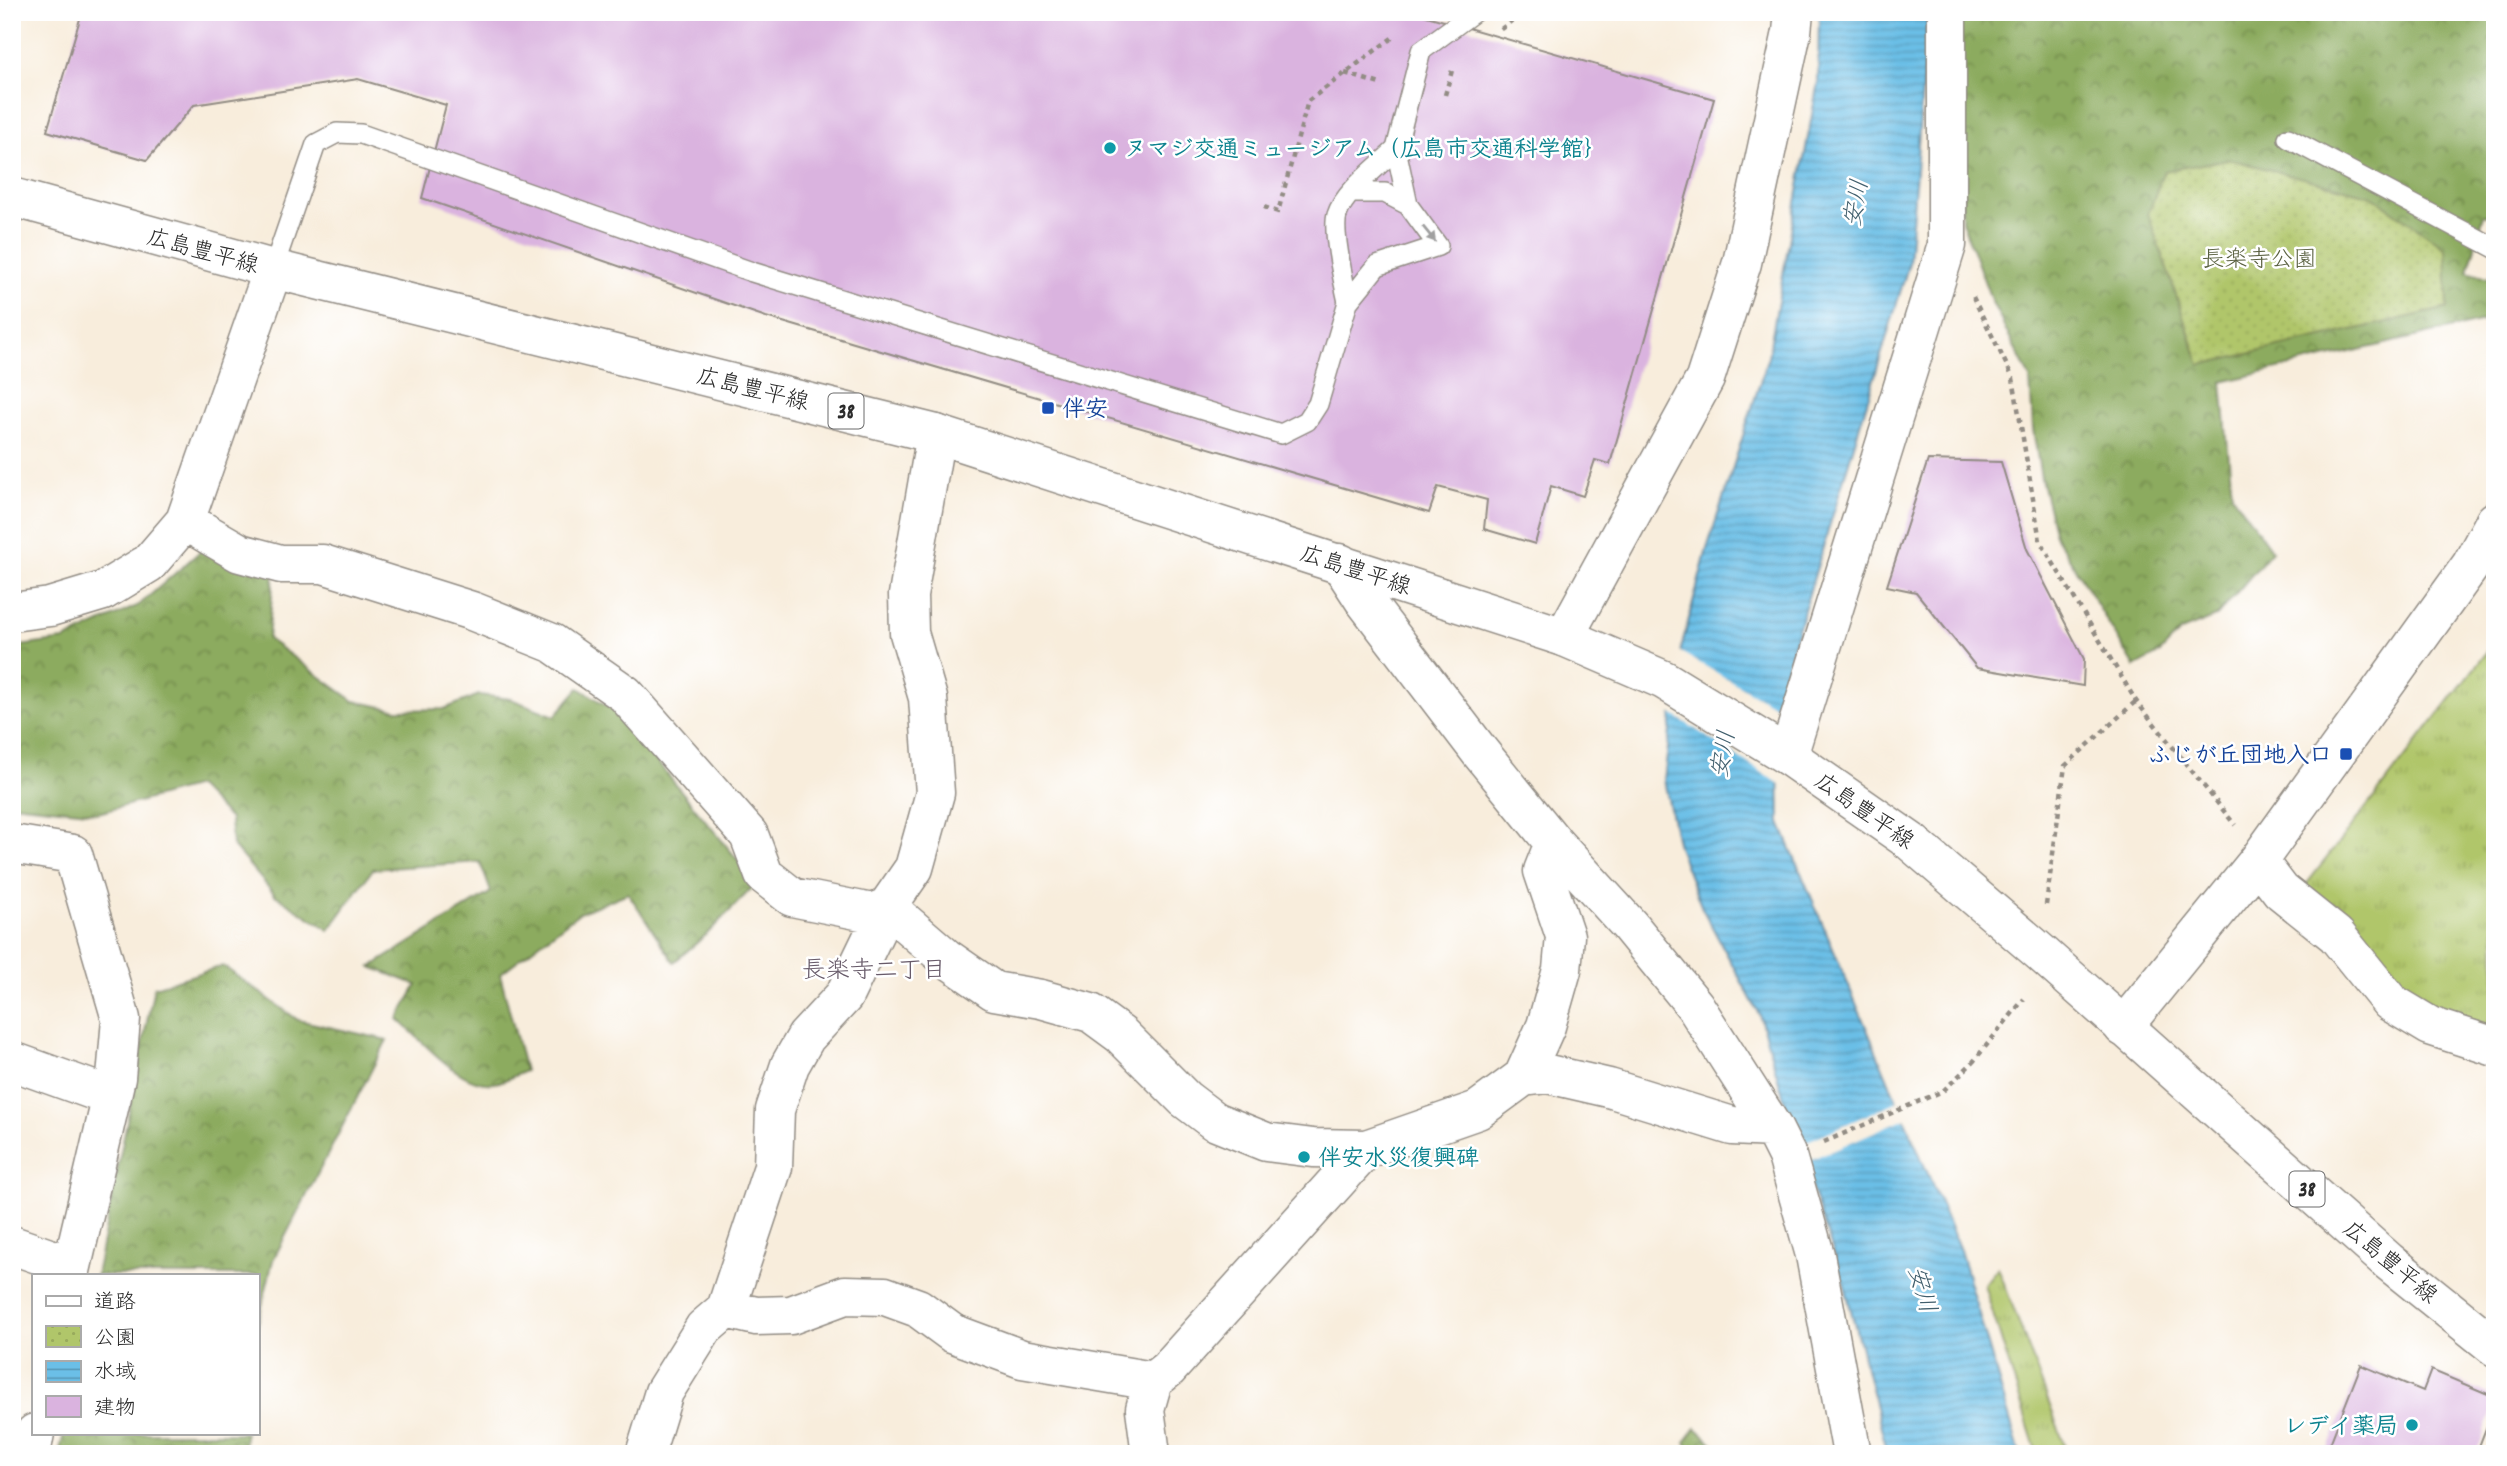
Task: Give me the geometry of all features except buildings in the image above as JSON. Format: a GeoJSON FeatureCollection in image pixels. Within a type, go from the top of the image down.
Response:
{"type":"FeatureCollection","features":[{"type":"Feature","properties":{"kind":"street"},"geometry":{"type":"LineString","coordinates":[[1564,637],[1704,379],[1742,263],[1794,12]]}},
{"type":"Feature","properties":{"kind":"street"},"geometry":{"type":"LineString","coordinates":[[1788,756],[1947,245],[1947,12]]}},
{"type":"Feature","properties":{"kind":"street","name":"広島豊平線"},"geometry":{"type":"LineString","coordinates":[[12,197],[272,269],[936,434],[1564,637],[1664,680],[1788,756],[1910,841],[2040,952],[2388,1261],[2495,1348]]}},
{"type":"Feature","properties":{"kind":"street"},"geometry":{"type":"LineString","coordinates":[[12,612],[51,607],[103,591],[149,563],[185,521],[272,269]]}},
{"type":"Feature","properties":{"kind":"street"},"geometry":{"type":"LineString","coordinates":[[645,1454],[664,1392],[704,1328],[726,1309],[773,1167],[775,1110],[790,1065],[806,1037],[845,996],[887,907],[914,869],[935,793],[928,698],[909,633],[908,595],[936,434]]}},
{"type":"Feature","properties":{"kind":"street"},"geometry":{"type":"LineString","coordinates":[[185,521],[240,554],[281,564],[323,564],[472,611],[552,643],[625,694],[749,835],[764,875],[792,897],[872,914],[887,907]]}},
{"type":"Feature","properties":{"kind":"street"},"geometry":{"type":"LineString","coordinates":[[2123,1027],[2258,860],[2471,565],[2495,521]]}},
{"type":"Feature","properties":{"kind":"street"},"geometry":{"type":"LineString","coordinates":[[1340,563],[1364,600],[1480,752],[1553,843],[1629,925],[1695,1006],[1773,1128],[1787,1156],[1815,1255],[1852,1454]]}},
{"type":"Feature","properties":{"kind":"street"},"geometry":{"type":"LineString","coordinates":[[887,907],[945,957],[994,991],[1041,999],[1091,1013],[1121,1035],[1185,1099],[1213,1121],[1266,1142],[1313,1148],[1366,1149],[1478,1110],[1522,1077],[1546,1027],[1562,970],[1565,936],[1543,871],[1553,843]]}},
{"type":"Feature","properties":{"kind":"street"},"geometry":{"type":"LineString","coordinates":[[12,844],[72,854],[121,1019],[116,1078],[71,1271],[12,1245]]}},
{"type":"Feature","properties":{"kind":"street"},"geometry":{"type":"LineString","coordinates":[[2258,860],[2281,891],[2336,935],[2390,1002],[2430,1026],[2495,1047]]}},
{"type":"Feature","properties":{"kind":"street"},"geometry":{"type":"LineString","coordinates":[[12,1061],[112,1097]]}},
{"type":"Feature","properties":{"kind":"street"},"geometry":{"type":"LineString","coordinates":[[1522,1077],[1548,1074],[1622,1091],[1732,1126],[1773,1128]]}},
{"type":"Feature","properties":{"kind":"street"},"geometry":{"type":"LineString","coordinates":[[1151,1454],[1145,1409],[1153,1381],[1168,1369],[1366,1149]]}},
{"type":"Feature","properties":{"kind":"street"},"geometry":{"type":"LineString","coordinates":[[726,1309],[757,1316],[790,1315],[845,1295],[885,1296],[918,1308],[952,1333],[1022,1359],[1153,1381]]}},
{"type":"Feature","properties":{"kind":"street"},"geometry":{"type":"LineString","coordinates":[[31,1454],[35,1434]]}},
{"type":"Feature","properties":{"kind":"lane"},"geometry":{"type":"LineString","coordinates":[[1338,246],[1356,262],[1377,265],[1438,246],[1408,205],[1396,149],[1421,51],[1474,12]]}},
{"type":"Feature","properties":{"kind":"lane"},"geometry":{"type":"LineString","coordinates":[[272,269],[316,144],[337,133],[361,134],[752,272],[1281,433],[1307,421],[1318,404],[1348,302],[1377,265]]}},
{"type":"Feature","properties":{"kind":"lane"},"geometry":{"type":"LineString","coordinates":[[2288,138],[2495,248]]}},
{"type":"Feature","properties":{"kind":"lane"},"geometry":{"type":"LineString","coordinates":[[1348,302],[1338,246],[1337,216],[1351,193],[1396,149]]}},
{"type":"Feature","properties":{"kind":"lane"},"geometry":{"type":"LineString","coordinates":[[1351,193],[1385,193],[1408,205]]}},
{"type":"Feature","properties":{"kind":"path"},"geometry":{"type":"LineString","coordinates":[[1492,36],[1523,12]]}},
{"type":"Feature","properties":{"kind":"path"},"geometry":{"type":"LineString","coordinates":[[1264,207],[1278,212],[1308,102],[1400,32]]}},
{"type":"Feature","properties":{"kind":"path"},"geometry":{"type":"LineString","coordinates":[[1443,103],[1453,67],[1463,59]]}},
{"type":"Feature","properties":{"kind":"path"},"geometry":{"type":"LineString","coordinates":[[1345,73],[1388,87]]}},
{"type":"Feature","properties":{"kind":"path"},"geometry":{"type":"LineString","coordinates":[[1947,245],[2013,379],[2039,541],[2136,701],[2241,832],[2258,860]]}},
{"type":"Feature","properties":{"kind":"path"},"geometry":{"type":"LineString","coordinates":[[2046,906],[2065,766],[2136,701]]}},
{"type":"Feature","properties":{"kind":"path"},"geometry":{"type":"LineString","coordinates":[[1821,1143],[1943,1091],[1973,1062],[2024,999]]}},
{"type":"Feature","properties":{"kind":"green space"},"geometry":{"type":"Polygon","coordinates":[[[1959,12],[2495,12],[2495,218],[2484,215],[2468,271],[2493,279],[2488,320],[2222,382],[2232,494],[2272,551],[2216,617],[2181,631],[2160,653],[2135,667],[2055,535],[2041,478],[2033,429],[2030,378],[1992,302],[1962,221],[1959,12]]]}},
{"type":"Feature","properties":{"kind":"green space","name":"長楽寺公園"},"geometry":{"type":"Polygon","coordinates":[[[2229,159],[2372,196],[2446,248],[2448,308],[2200,365],[2148,214],[2164,171],[2229,159]]]}},
{"type":"Feature","properties":{"kind":"green space"},"geometry":{"type":"Polygon","coordinates":[[[204,548],[274,574],[268,639],[354,701],[398,710],[444,709],[479,695],[511,699],[555,716],[579,688],[615,711],[757,883],[706,935],[674,962],[628,893],[579,913],[500,974],[525,1071],[499,1082],[482,1083],[468,1078],[442,1061],[398,1019],[417,985],[371,967],[491,892],[480,862],[373,869],[329,930],[275,895],[232,845],[230,819],[197,786],[98,813],[12,804],[12,647],[64,640],[139,605],[204,548]]]}},
{"type":"Feature","properties":{"kind":"green space"},"geometry":{"type":"Polygon","coordinates":[[[2495,642],[2495,1028],[2450,1017],[2408,990],[2371,944],[2305,886],[2495,642]]]}},
{"type":"Feature","properties":{"kind":"green space"},"geometry":{"type":"Polygon","coordinates":[[[223,966],[298,1020],[387,1040],[273,1260],[259,1319],[259,1274],[96,1274],[154,987],[223,966]]]}},
{"type":"Feature","properties":{"kind":"green space"},"geometry":{"type":"Polygon","coordinates":[[[1998,1267],[2068,1454],[2037,1454],[1984,1285],[1998,1267]]]}},
{"type":"Feature","properties":{"kind":"green space"},"geometry":{"type":"Polygon","coordinates":[[[1696,1428],[1725,1454],[1694,1454],[1685,1442],[1696,1428]]]}},
{"type":"Feature","properties":{"kind":"green space"},"geometry":{"type":"Polygon","coordinates":[[[64,1434],[245,1434],[244,1454],[59,1454],[64,1434]]]}},
{"type":"Feature","properties":{"kind":"water","name":"安川"},"geometry":{"type":"Polygon","coordinates":[[[1819,12],[1928,12],[1909,263],[1778,696],[1780,823],[1960,1250],[2020,1454],[1888,1454],[1845,1287],[1803,1163],[1759,1014],[1702,908],[1678,847],[1664,780],[1679,657],[1707,549],[1768,357],[1818,82],[1819,12]]]}},
{"type":"Feature","properties":{"kind":"pier"},"geometry":{"type":"Polygon","coordinates":[[[1677,650],[1782,710],[1783,786],[1669,712],[1677,650]]]}},
{"type":"Feature","properties":{"kind":"pier"},"geometry":{"type":"Polygon","coordinates":[[[1901,1100],[1908,1117],[1803,1163],[1796,1146],[1901,1100]]]}},
{"type":"Feature","properties":{"kind":"place","name":"ヌマジ交通ミュージアム（広島市交通科学館｝"},"geometry":{"type":"Point","coordinates":[1110,148]}},
{"type":"Feature","properties":{"kind":"place","name":"伴安"},"geometry":{"type":"Point","coordinates":[1048,408]}},
{"type":"Feature","properties":{"kind":"place","name":"ふじが丘団地入口"},"geometry":{"type":"Point","coordinates":[2346,754]}},
{"type":"Feature","properties":{"kind":"place","name":"伴安水災復興碑"},"geometry":{"type":"Point","coordinates":[1304,1157]}},
{"type":"Feature","properties":{"kind":"place","name":"レデイ薬局"},"geometry":{"type":"Point","coordinates":[2412,1425]}},
{"type":"Feature","properties":{"kind":"district","name":"長楽寺二丁目"},"geometry":{"type":"Point","coordinates":[874,969]}}]}
